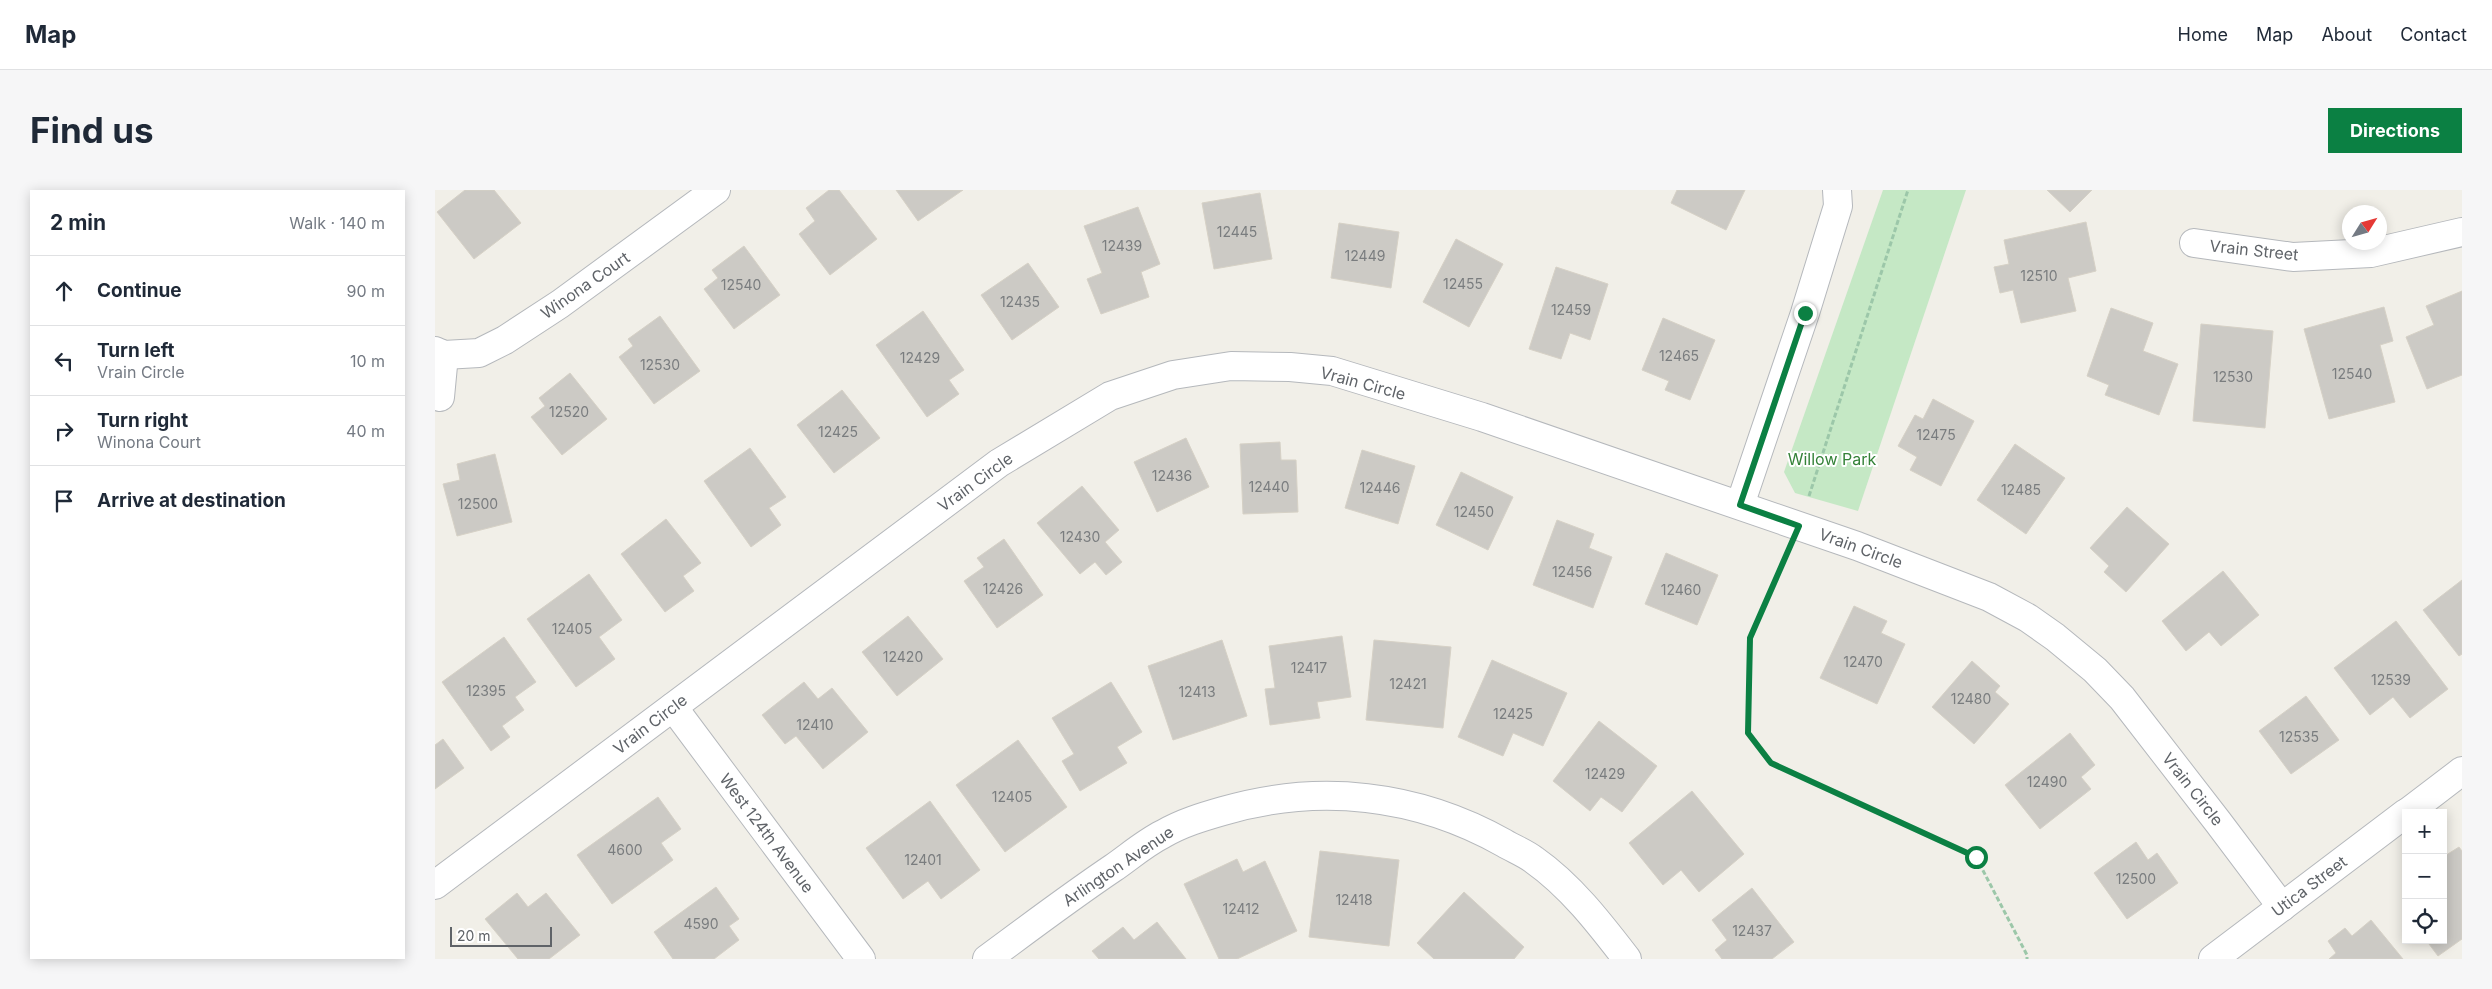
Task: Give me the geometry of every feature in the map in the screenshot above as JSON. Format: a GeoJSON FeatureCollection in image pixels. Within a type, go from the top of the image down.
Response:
{"type":"FeatureCollection","features":[{"type":"Feature","properties":{"kind":"street","name":"Winona Court"},"geometry":{"type":"LineString","coordinates":[[440,353],[479,353],[505,340],[560,304],[716,190]]}},
{"type":"Feature","properties":{"kind":"street"},"geometry":{"type":"LineString","coordinates":[[1740,505],[1811,295],[1838,206],[1837,190]]}},
{"type":"Feature","properties":{"kind":"street","name":"Vrain Street"},"geometry":{"type":"LineString","coordinates":[[2194,243],[2293,257],[2371,253],[2462,232]]}},
{"type":"Feature","properties":{"kind":"street"},"geometry":{"type":"LineString","coordinates":[[440,353],[440,397]]}},
{"type":"Feature","properties":{"kind":"street","name":"Vrain Circle"},"geometry":{"type":"LineString","coordinates":[[435,885],[999,463],[1110,396],[1173,375],[1231,366],[1290,367],[1332,371],[1482,416],[1799,526],[1989,598],[2028,618],[2055,637],[2095,670],[2122,698],[2282,907]]}},
{"type":"Feature","properties":{"kind":"street","name":"West 124th Avenue"},"geometry":{"type":"LineString","coordinates":[[673,707],[861,959]]}},
{"type":"Feature","properties":{"kind":"street","name":"Utica Street"},"geometry":{"type":"LineString","coordinates":[[2411,809],[2462,771]]}},
{"type":"Feature","properties":{"kind":"street","name":"Arlington Avenue"},"geometry":{"type":"LineString","coordinates":[[987,959],[1067,899],[1162,834],[1192,820],[1240,806],[1281,798],[1327,795],[1364,797],[1420,808],[1480,830],[1534,860],[1569,890],[1601,925],[1627,959]]}},
{"type":"Feature","properties":{"kind":"street","name":"Utica Street"},"geometry":{"type":"LineString","coordinates":[[2213,959],[2402,816]]}},
{"type":"Feature","properties":{"kind":"path"},"geometry":{"type":"LineString","coordinates":[[1908,190],[1799,526],[1750,638],[1748,733],[1771,763],[1976,857],[2027,955],[2027,959]]}},
{"type":"Feature","properties":{"kind":"green space","name":"Willow Park"},"geometry":{"type":"Polygon","coordinates":[[[1883,190],[1966,190],[1858,511],[1795,493],[1784,472],[1883,190]]]}},
{"type":"Feature","properties":{"kind":"building"},"geometry":{"type":"Polygon","coordinates":[[[465,190],[494,190],[521,223],[474,259],[437,212],[465,190]]]}},
{"type":"Feature","properties":{"kind":"building"},"geometry":{"type":"Polygon","coordinates":[[[829,190],[839,190],[877,239],[830,275],[799,234],[815,221],[806,208],[829,190]]]}},
{"type":"Feature","properties":{"kind":"building"},"geometry":{"type":"Polygon","coordinates":[[[896,190],[963,190],[918,221],[896,190]]]}},
{"type":"Feature","properties":{"kind":"building"},"geometry":{"type":"Polygon","coordinates":[[[1677,190],[1745,190],[1726,230],[1671,203],[1677,190]]]}},
{"type":"Feature","properties":{"kind":"building"},"geometry":{"type":"Polygon","coordinates":[[[2047,190],[2092,190],[2070,212],[2047,190]]]}},
{"type":"Feature","properties":{"kind":"building"},"geometry":{"type":"Polygon","coordinates":[[[1260,193],[1272,259],[1214,269],[1202,203],[1260,193]]]}},
{"type":"Feature","properties":{"kind":"building"},"geometry":{"type":"Polygon","coordinates":[[[1138,207],[1160,264],[1141,272],[1149,297],[1101,314],[1087,279],[1102,273],[1084,226],[1138,207]]]}},
{"type":"Feature","properties":{"kind":"building"},"geometry":{"type":"Polygon","coordinates":[[[2086,222],[2096,271],[2068,278],[2076,311],[2021,323],[2013,290],[2000,293],[1994,267],[2009,264],[2004,240],[2086,222]]]}},
{"type":"Feature","properties":{"kind":"building"},"geometry":{"type":"Polygon","coordinates":[[[1339,223],[1399,232],[1391,288],[1331,278],[1339,223]]]}},
{"type":"Feature","properties":{"kind":"building"},"geometry":{"type":"Polygon","coordinates":[[[1456,239],[1503,264],[1469,327],[1423,302],[1456,239]]]}},
{"type":"Feature","properties":{"kind":"building"},"geometry":{"type":"Polygon","coordinates":[[[744,246],[780,295],[734,329],[704,289],[718,278],[712,270],[744,246]]]}},
{"type":"Feature","properties":{"kind":"building"},"geometry":{"type":"Polygon","coordinates":[[[1028,263],[1059,307],[1012,340],[981,295],[1028,263]]]}},
{"type":"Feature","properties":{"kind":"building"},"geometry":{"type":"Polygon","coordinates":[[[1556,267],[1608,284],[1590,340],[1570,333],[1561,359],[1529,349],[1556,267]]]}},
{"type":"Feature","properties":{"kind":"building"},"geometry":{"type":"Polygon","coordinates":[[[2462,291],[2462,375],[2427,389],[2406,337],[2434,325],[2426,306],[2462,291]]]}},
{"type":"Feature","properties":{"kind":"building"},"geometry":{"type":"Polygon","coordinates":[[[2384,307],[2393,341],[2380,345],[2395,402],[2329,419],[2304,329],[2384,307]]]}},
{"type":"Feature","properties":{"kind":"building"},"geometry":{"type":"Polygon","coordinates":[[[2111,308],[2153,323],[2143,351],[2178,364],[2159,415],[2105,395],[2109,385],[2087,376],[2111,308]]]}},
{"type":"Feature","properties":{"kind":"building"},"geometry":{"type":"Polygon","coordinates":[[[923,311],[964,370],[949,380],[959,394],[927,417],[876,345],[923,311]]]}},
{"type":"Feature","properties":{"kind":"building"},"geometry":{"type":"Polygon","coordinates":[[[660,316],[700,371],[654,404],[619,357],[633,346],[628,339],[660,316]]]}},
{"type":"Feature","properties":{"kind":"building"},"geometry":{"type":"Polygon","coordinates":[[[1663,318],[1715,340],[1690,400],[1665,390],[1669,381],[1642,370],[1663,318]]]}},
{"type":"Feature","properties":{"kind":"building"},"geometry":{"type":"Polygon","coordinates":[[[2201,324],[2273,331],[2265,428],[2193,421],[2201,324]]]}},
{"type":"Feature","properties":{"kind":"building"},"geometry":{"type":"Polygon","coordinates":[[[570,373],[607,419],[562,455],[531,417],[545,406],[539,398],[570,373]]]}},
{"type":"Feature","properties":{"kind":"building"},"geometry":{"type":"Polygon","coordinates":[[[842,390],[880,438],[834,473],[797,425],[842,390]]]}},
{"type":"Feature","properties":{"kind":"building"},"geometry":{"type":"Polygon","coordinates":[[[1933,399],[1974,421],[1941,486],[1910,470],[1917,457],[1898,446],[1915,415],[1923,419],[1933,399]]]}},
{"type":"Feature","properties":{"kind":"building"},"geometry":{"type":"Polygon","coordinates":[[[1186,438],[1209,487],[1157,512],[1134,462],[1186,438]]]}},
{"type":"Feature","properties":{"kind":"building"},"geometry":{"type":"Polygon","coordinates":[[[1280,442],[1281,460],[1296,460],[1298,512],[1243,514],[1240,444],[1280,442]]]}},
{"type":"Feature","properties":{"kind":"building"},"geometry":{"type":"Polygon","coordinates":[[[2015,444],[2065,478],[2026,534],[1977,500],[2015,444]]]}},
{"type":"Feature","properties":{"kind":"building"},"geometry":{"type":"Polygon","coordinates":[[[750,448],[786,497],[769,508],[781,525],[751,547],[704,481],[750,448]]]}},
{"type":"Feature","properties":{"kind":"building"},"geometry":{"type":"Polygon","coordinates":[[[1362,450],[1415,466],[1398,524],[1345,508],[1362,450]]]}},
{"type":"Feature","properties":{"kind":"building"},"geometry":{"type":"Polygon","coordinates":[[[495,454],[512,522],[457,536],[443,484],[460,480],[457,464],[495,454]]]}},
{"type":"Feature","properties":{"kind":"building"},"geometry":{"type":"Polygon","coordinates":[[[1461,472],[1513,497],[1488,550],[1436,525],[1461,472]]]}},
{"type":"Feature","properties":{"kind":"building"},"geometry":{"type":"Polygon","coordinates":[[[1082,486],[1119,530],[1105,542],[1122,562],[1106,575],[1095,562],[1080,574],[1037,523],[1082,486]]]}},
{"type":"Feature","properties":{"kind":"building"},"geometry":{"type":"Polygon","coordinates":[[[2127,507],[2169,544],[2126,592],[2104,572],[2109,566],[2090,548],[2127,507]]]}},
{"type":"Feature","properties":{"kind":"building"},"geometry":{"type":"Polygon","coordinates":[[[666,519],[701,563],[683,576],[694,591],[665,612],[621,554],[666,519]]]}},
{"type":"Feature","properties":{"kind":"building"},"geometry":{"type":"Polygon","coordinates":[[[1557,520],[1594,534],[1589,548],[1612,557],[1593,608],[1533,585],[1557,520]]]}},
{"type":"Feature","properties":{"kind":"building"},"geometry":{"type":"Polygon","coordinates":[[[1004,539],[1043,595],[997,628],[964,581],[984,567],[977,558],[1004,539]]]}},
{"type":"Feature","properties":{"kind":"building"},"geometry":{"type":"Polygon","coordinates":[[[1666,553],[1718,575],[1697,625],[1645,604],[1666,553]]]}},
{"type":"Feature","properties":{"kind":"building"},"geometry":{"type":"Polygon","coordinates":[[[2223,571],[2259,615],[2221,646],[2209,632],[2186,651],[2162,621],[2223,571]]]}},
{"type":"Feature","properties":{"kind":"building"},"geometry":{"type":"Polygon","coordinates":[[[589,574],[622,620],[599,637],[615,659],[576,687],[527,619],[589,574]]]}},
{"type":"Feature","properties":{"kind":"building"},"geometry":{"type":"Polygon","coordinates":[[[2462,580],[2462,654],[2459,656],[2423,610],[2462,580]]]}},
{"type":"Feature","properties":{"kind":"building"},"geometry":{"type":"Polygon","coordinates":[[[1854,606],[1887,621],[1881,633],[1905,644],[1877,704],[1820,678],[1854,606]]]}},
{"type":"Feature","properties":{"kind":"building"},"geometry":{"type":"Polygon","coordinates":[[[908,616],[943,659],[897,696],[862,652],[908,616]]]}},
{"type":"Feature","properties":{"kind":"building"},"geometry":{"type":"Polygon","coordinates":[[[2396,621],[2448,689],[2410,718],[2393,697],[2370,715],[2334,668],[2396,621]]]}},
{"type":"Feature","properties":{"kind":"building"},"geometry":{"type":"Polygon","coordinates":[[[1342,636],[1351,697],[1317,702],[1320,718],[1270,725],[1265,689],[1275,688],[1269,646],[1342,636]]]}},
{"type":"Feature","properties":{"kind":"building"},"geometry":{"type":"Polygon","coordinates":[[[504,637],[536,682],[515,697],[524,710],[502,726],[510,737],[491,751],[442,682],[504,637]]]}},
{"type":"Feature","properties":{"kind":"building"},"geometry":{"type":"Polygon","coordinates":[[[1222,640],[1247,716],[1173,740],[1148,666],[1222,640]]]}},
{"type":"Feature","properties":{"kind":"building"},"geometry":{"type":"Polygon","coordinates":[[[1374,640],[1451,647],[1443,728],[1366,720],[1374,640]]]}},
{"type":"Feature","properties":{"kind":"building"},"geometry":{"type":"Polygon","coordinates":[[[1492,660],[1567,693],[1543,746],[1513,733],[1503,756],[1458,737],[1492,660]]]}},
{"type":"Feature","properties":{"kind":"building"},"geometry":{"type":"Polygon","coordinates":[[[1972,661],[2000,686],[1995,692],[2009,704],[1974,744],[1932,707],[1972,661]]]}},
{"type":"Feature","properties":{"kind":"building"},"geometry":{"type":"Polygon","coordinates":[[[804,682],[818,699],[832,688],[868,732],[823,769],[796,736],[785,744],[762,715],[804,682]]]}},
{"type":"Feature","properties":{"kind":"building"},"geometry":{"type":"Polygon","coordinates":[[[1111,682],[1142,732],[1117,747],[1127,763],[1080,791],[1062,761],[1074,754],[1052,718],[1111,682]]]}},
{"type":"Feature","properties":{"kind":"building"},"geometry":{"type":"Polygon","coordinates":[[[2306,696],[2339,740],[2291,774],[2259,731],[2306,696]]]}},
{"type":"Feature","properties":{"kind":"building"},"geometry":{"type":"Polygon","coordinates":[[[1599,721],[1657,766],[1622,812],[1601,797],[1590,811],[1553,781],[1599,721]]]}},
{"type":"Feature","properties":{"kind":"building"},"geometry":{"type":"Polygon","coordinates":[[[2070,733],[2095,765],[2081,777],[2091,789],[2040,829],[2005,785],[2070,733]]]}},
{"type":"Feature","properties":{"kind":"building"},"geometry":{"type":"Polygon","coordinates":[[[443,739],[464,768],[435,789],[435,745],[443,739]]]}},
{"type":"Feature","properties":{"kind":"building"},"geometry":{"type":"Polygon","coordinates":[[[1018,740],[1067,807],[1005,852],[956,785],[1018,740]]]}},
{"type":"Feature","properties":{"kind":"building"},"geometry":{"type":"Polygon","coordinates":[[[1692,791],[1744,854],[1699,892],[1681,870],[1663,885],[1629,843],[1692,791]]]}},
{"type":"Feature","properties":{"kind":"building"},"geometry":{"type":"Polygon","coordinates":[[[658,797],[681,829],[661,843],[673,860],[612,904],[577,855],[658,797]]]}},
{"type":"Feature","properties":{"kind":"building"},"geometry":{"type":"Polygon","coordinates":[[[930,801],[980,870],[941,899],[928,881],[903,899],[866,848],[930,801]]]}},
{"type":"Feature","properties":{"kind":"building"},"geometry":{"type":"Polygon","coordinates":[[[2136,842],[2148,860],[2157,853],[2178,883],[2127,919],[2094,873],[2136,842]]]}},
{"type":"Feature","properties":{"kind":"building"},"geometry":{"type":"Polygon","coordinates":[[[2459,847],[2462,851],[2462,939],[2438,956],[2429,944],[2447,944],[2447,854],[2459,847]]]}},
{"type":"Feature","properties":{"kind":"building"},"geometry":{"type":"Polygon","coordinates":[[[1320,851],[1399,860],[1389,946],[1309,937],[1320,851]]]}},
{"type":"Feature","properties":{"kind":"building"},"geometry":{"type":"Polygon","coordinates":[[[1237,859],[1243,872],[1265,861],[1297,931],[1237,959],[1219,959],[1184,884],[1237,859]]]}},
{"type":"Feature","properties":{"kind":"building"},"geometry":{"type":"Polygon","coordinates":[[[716,887],[739,919],[729,926],[739,940],[714,959],[673,959],[654,932],[716,887]]]}},
{"type":"Feature","properties":{"kind":"building"},"geometry":{"type":"Polygon","coordinates":[[[1752,888],[1794,942],[1772,959],[1722,959],[1715,950],[1727,940],[1712,920],[1752,888]]]}},
{"type":"Feature","properties":{"kind":"building"},"geometry":{"type":"Polygon","coordinates":[[[1464,892],[1524,947],[1514,959],[1434,959],[1417,943],[1464,892]]]}},
{"type":"Feature","properties":{"kind":"building"},"geometry":{"type":"Polygon","coordinates":[[[517,893],[528,907],[546,893],[580,935],[549,959],[518,959],[485,919],[517,893]]]}},
{"type":"Feature","properties":{"kind":"building"},"geometry":{"type":"Polygon","coordinates":[[[2371,920],[2403,959],[2329,959],[2336,953],[2328,941],[2345,928],[2352,936],[2371,920]]]}},
{"type":"Feature","properties":{"kind":"building"},"geometry":{"type":"Polygon","coordinates":[[[1157,922],[1186,959],[1099,959],[1092,951],[1123,927],[1134,940],[1157,922]]]}},
{"type":"Feature","properties":{"kind":"route"},"geometry":{"type":"LineString","coordinates":[[1805,313],[1740,505],[1799,526],[1750,638],[1748,733],[1771,763],[1976,857]]}}]}
